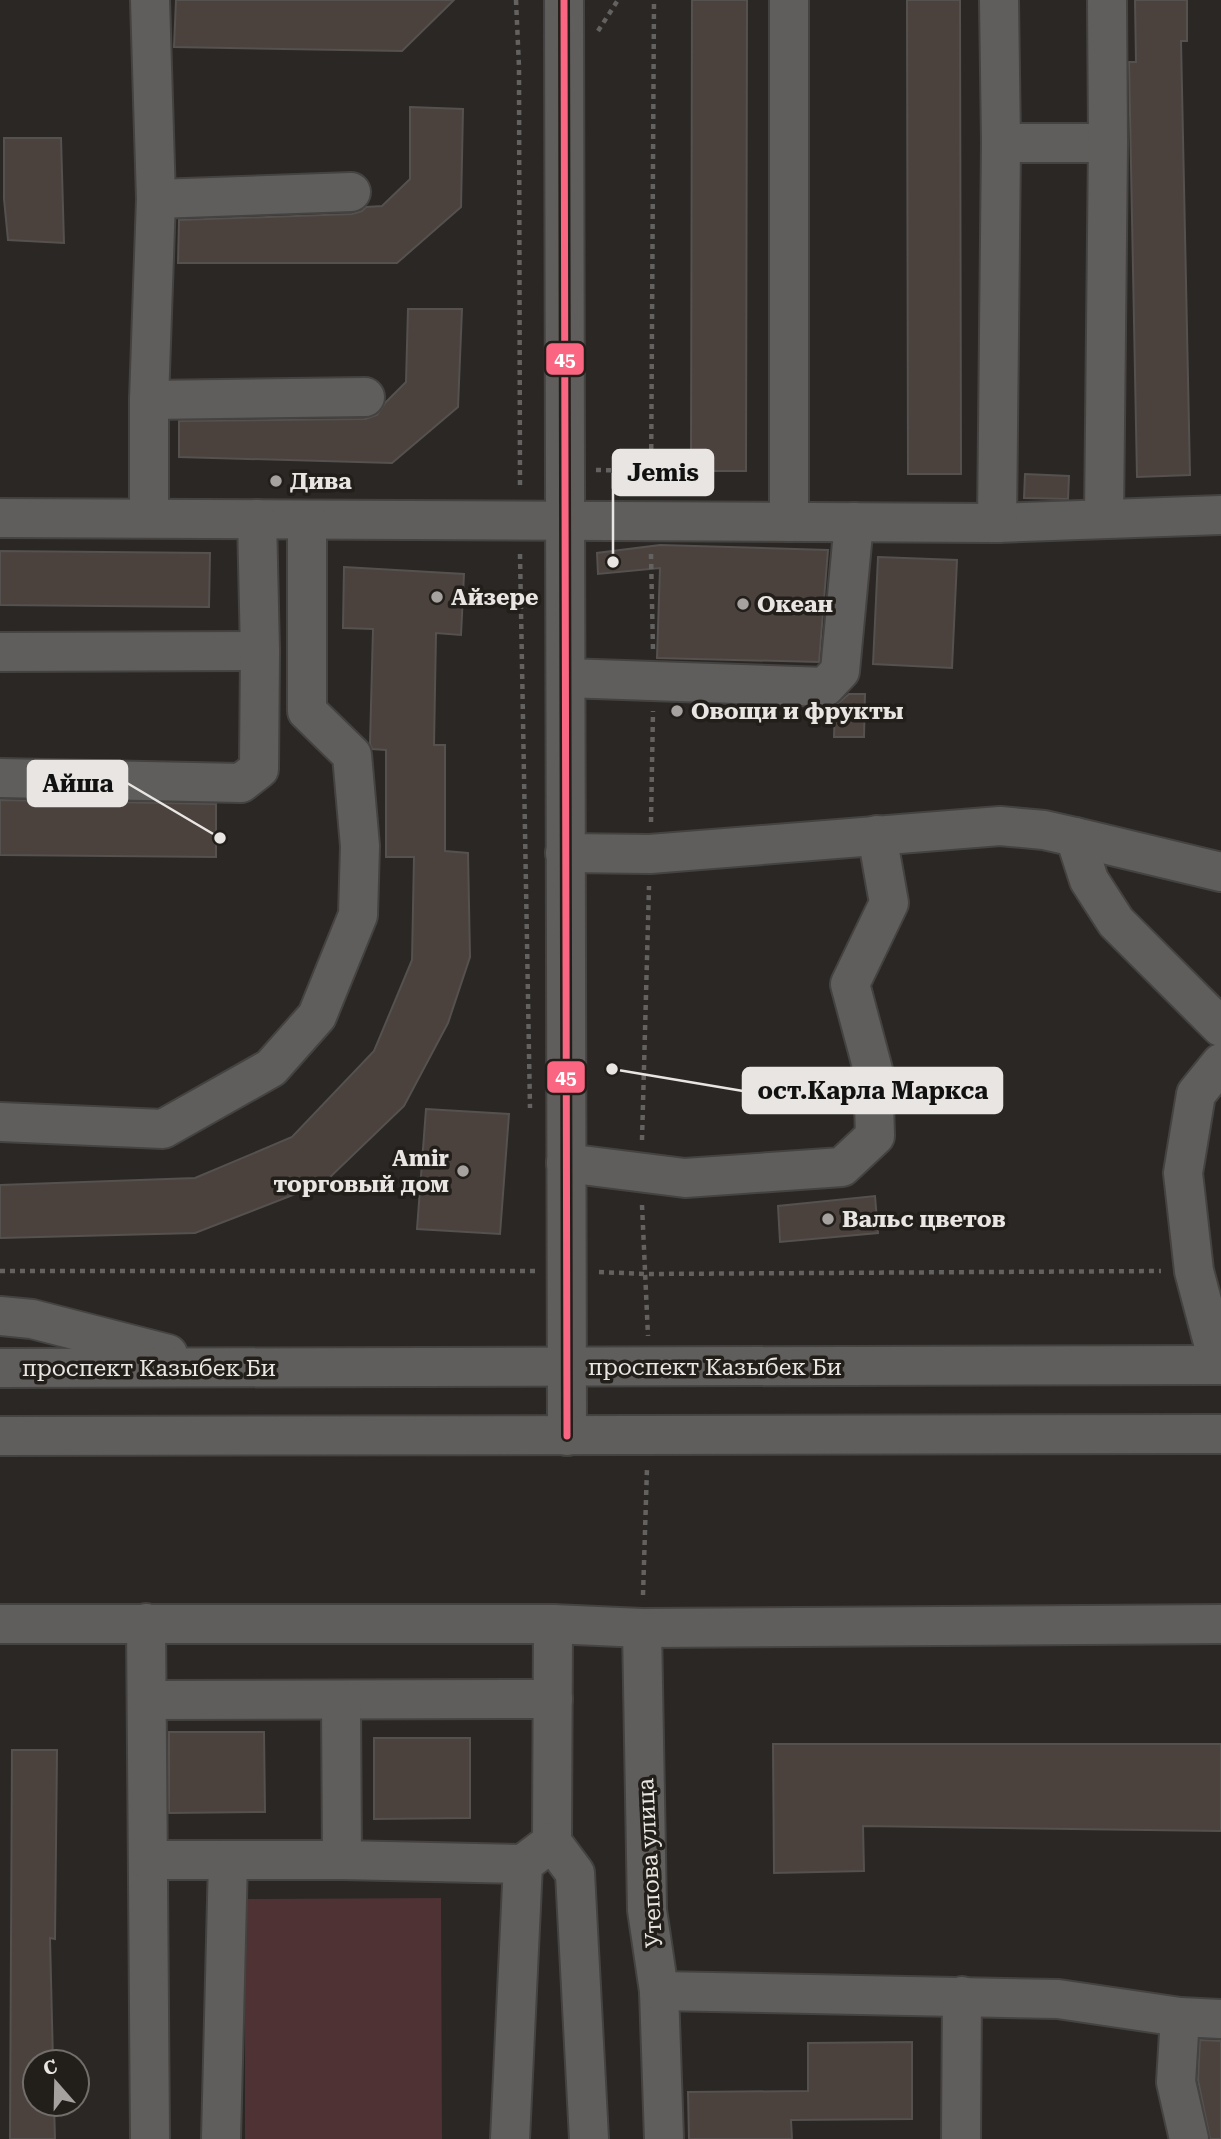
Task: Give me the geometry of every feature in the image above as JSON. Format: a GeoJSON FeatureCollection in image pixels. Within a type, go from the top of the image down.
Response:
{"type":"FeatureCollection","features":[{"type":"Feature","properties":{"kind":"street"},"geometry":{"type":"LineString","coordinates":[[149,518],[149,400],[156,199],[150,0]]}},
{"type":"Feature","properties":{"kind":"street"},"geometry":{"type":"LineString","coordinates":[[564,0],[567,1436]]}},
{"type":"Feature","properties":{"kind":"street"},"geometry":{"type":"LineString","coordinates":[[789,0],[789,522]]}},
{"type":"Feature","properties":{"kind":"street"},"geometry":{"type":"LineString","coordinates":[[998,523],[1001,143],[999,0]]}},
{"type":"Feature","properties":{"kind":"street"},"geometry":{"type":"LineString","coordinates":[[1104,519],[1107,0]]}},
{"type":"Feature","properties":{"kind":"street"},"geometry":{"type":"LineString","coordinates":[[1001,143],[1108,144]]}},
{"type":"Feature","properties":{"kind":"street"},"geometry":{"type":"LineString","coordinates":[[156,199],[351,192]]}},
{"type":"Feature","properties":{"kind":"street"},"geometry":{"type":"LineString","coordinates":[[149,400],[365,397]]}},
{"type":"Feature","properties":{"kind":"street"},"geometry":{"type":"LineString","coordinates":[[0,518],[998,523],[1221,515]]}},
{"type":"Feature","properties":{"kind":"street"},"geometry":{"type":"LineString","coordinates":[[0,778],[241,783],[259,769],[257,519]]}},
{"type":"Feature","properties":{"kind":"street"},"geometry":{"type":"LineString","coordinates":[[0,1122],[163,1129],[271,1068],[317,1016],[358,915],[360,846],[352,755],[307,711],[307,520]]}},
{"type":"Feature","properties":{"kind":"street"},"geometry":{"type":"LineString","coordinates":[[566,678],[825,687],[839,671],[854,522]]}},
{"type":"Feature","properties":{"kind":"street"},"geometry":{"type":"LineString","coordinates":[[0,652],[260,651]]}},
{"type":"Feature","properties":{"kind":"street"},"geometry":{"type":"LineString","coordinates":[[565,853],[650,854],[1000,826],[1044,830],[1221,872]]}},
{"type":"Feature","properties":{"kind":"street"},"geometry":{"type":"LineString","coordinates":[[566,1163],[685,1178],[842,1167],[875,1136],[873,1070],[850,984],[889,903],[877,835]]}},
{"type":"Feature","properties":{"kind":"street"},"geometry":{"type":"LineString","coordinates":[[1075,837],[1089,880],[1116,922],[1221,1027]]}},
{"type":"Feature","properties":{"kind":"street"},"geometry":{"type":"LineString","coordinates":[[1220,1365],[1194,1271],[1183,1173],[1196,1094],[1221,1063]]}},
{"type":"Feature","properties":{"kind":"street"},"geometry":{"type":"LineString","coordinates":[[0,1316],[33,1319],[217,1367]]}},
{"type":"Feature","properties":{"kind":"street","name":"проспект Казыбек Би"},"geometry":{"type":"LineString","coordinates":[[0,1368],[1220,1365]]}},
{"type":"Feature","properties":{"kind":"street"},"geometry":{"type":"LineString","coordinates":[[0,1436],[1221,1434]]}},
{"type":"Feature","properties":{"kind":"street"},"geometry":{"type":"LineString","coordinates":[[146,1623],[150,2139]]}},
{"type":"Feature","properties":{"kind":"street"},"geometry":{"type":"LineString","coordinates":[[0,1624],[553,1624],[642,1628],[1221,1624]]}},
{"type":"Feature","properties":{"kind":"street"},"geometry":{"type":"LineString","coordinates":[[510,2139],[553,1699],[553,1624]]}},
{"type":"Feature","properties":{"kind":"street","name":"Утепова улица"},"geometry":{"type":"LineString","coordinates":[[642,1628],[647,1910],[659,1991],[664,2139]]}},
{"type":"Feature","properties":{"kind":"street"},"geometry":{"type":"LineString","coordinates":[[147,1700],[553,1699]]}},
{"type":"Feature","properties":{"kind":"street"},"geometry":{"type":"LineString","coordinates":[[341,1701],[342,1860]]}},
{"type":"Feature","properties":{"kind":"street"},"geometry":{"type":"LineString","coordinates":[[148,1860],[342,1860],[538,1853],[575,1873],[589,2139]]}},
{"type":"Feature","properties":{"kind":"street"},"geometry":{"type":"LineString","coordinates":[[221,2139],[228,1860]]}},
{"type":"Feature","properties":{"kind":"street"},"geometry":{"type":"LineString","coordinates":[[659,1991],[1058,1999],[1180,2017],[1221,2019]]}},
{"type":"Feature","properties":{"kind":"street"},"geometry":{"type":"LineString","coordinates":[[961,2139],[962,1996]]}},
{"type":"Feature","properties":{"kind":"street"},"geometry":{"type":"LineString","coordinates":[[1180,2017],[1176,2082],[1189,2139]]}},
{"type":"Feature","properties":{"kind":"path"},"geometry":{"type":"LineString","coordinates":[[516,0],[519,67],[520,520],[531,1118]]}},
{"type":"Feature","properties":{"kind":"path"},"geometry":{"type":"LineString","coordinates":[[592,39],[618,0]]}},
{"type":"Feature","properties":{"kind":"path"},"geometry":{"type":"LineString","coordinates":[[649,1367],[641,1174],[653,680],[651,471],[654,0]]}},
{"type":"Feature","properties":{"kind":"path"},"geometry":{"type":"LineString","coordinates":[[588,470],[651,471]]}},
{"type":"Feature","properties":{"kind":"path"},"geometry":{"type":"LineString","coordinates":[[0,1271],[566,1271],[646,1274],[1194,1271]]}},
{"type":"Feature","properties":{"kind":"path"},"geometry":{"type":"LineString","coordinates":[[642,1628],[648,1435]]}},
{"type":"Feature","properties":{"kind":"shaded area"},"geometry":{"type":"Polygon","coordinates":[[[441,1898],[442,2139],[245,2139],[245,1899],[441,1898]]]}},
{"type":"Feature","properties":{"kind":"building"},"geometry":{"type":"Polygon","coordinates":[[[176,0],[454,0],[402,51],[174,47],[176,0]]]}},
{"type":"Feature","properties":{"kind":"building"},"geometry":{"type":"Polygon","coordinates":[[[692,0],[747,0],[746,471],[691,471],[692,0]]]}},
{"type":"Feature","properties":{"kind":"building"},"geometry":{"type":"Polygon","coordinates":[[[907,0],[960,0],[961,474],[908,474],[907,0]]]}},
{"type":"Feature","properties":{"kind":"building"},"geometry":{"type":"Polygon","coordinates":[[[1135,0],[1187,0],[1187,41],[1181,41],[1190,475],[1137,477],[1129,62],[1136,62],[1135,0]]]}},
{"type":"Feature","properties":{"kind":"building"},"geometry":{"type":"Polygon","coordinates":[[[410,107],[463,109],[461,207],[397,263],[178,263],[179,220],[352,214],[366,207],[382,206],[410,179],[410,107]]]}},
{"type":"Feature","properties":{"kind":"building"},"geometry":{"type":"Polygon","coordinates":[[[4,138],[61,138],[64,243],[8,240],[4,199],[4,138]]]}},
{"type":"Feature","properties":{"kind":"building"},"geometry":{"type":"Polygon","coordinates":[[[408,309],[462,309],[458,407],[392,463],[179,457],[179,421],[365,419],[377,415],[406,382],[408,309]]]}},
{"type":"Feature","properties":{"kind":"building"},"geometry":{"type":"Polygon","coordinates":[[[1025,474],[1069,476],[1068,499],[1024,498],[1025,474]]]}},
{"type":"Feature","properties":{"kind":"building","name":"Океан"},"geometry":{"type":"Polygon","coordinates":[[[660,545],[828,550],[819,662],[657,658],[660,568],[598,574],[597,553],[660,545]]]}},
{"type":"Feature","properties":{"kind":"building"},"geometry":{"type":"Polygon","coordinates":[[[0,551],[210,553],[209,607],[0,605],[0,551]]]}},
{"type":"Feature","properties":{"kind":"building"},"geometry":{"type":"Polygon","coordinates":[[[878,557],[957,560],[952,668],[873,664],[878,557]]]}},
{"type":"Feature","properties":{"kind":"building"},"geometry":{"type":"Polygon","coordinates":[[[344,567],[464,574],[461,635],[436,633],[434,745],[445,745],[445,851],[468,853],[470,957],[448,1023],[404,1106],[324,1183],[195,1233],[0,1238],[0,1185],[195,1178],[292,1137],[374,1051],[412,960],[414,857],[386,857],[386,750],[372,749],[370,744],[373,629],[343,628],[344,567]]]}},
{"type":"Feature","properties":{"kind":"building"},"geometry":{"type":"Polygon","coordinates":[[[849,694],[865,694],[864,737],[834,737],[835,706],[849,694]]]}},
{"type":"Feature","properties":{"kind":"building"},"geometry":{"type":"Polygon","coordinates":[[[0,800],[216,804],[216,857],[0,855],[0,800]]]}},
{"type":"Feature","properties":{"kind":"building","name":"Amir торговый дом"},"geometry":{"type":"Polygon","coordinates":[[[426,1109],[509,1114],[500,1234],[417,1229],[426,1109]]]}},
{"type":"Feature","properties":{"kind":"building","name":"Вальс цветов"},"geometry":{"type":"Polygon","coordinates":[[[875,1196],[878,1233],[780,1242],[778,1206],[875,1196]]]}},
{"type":"Feature","properties":{"kind":"building"},"geometry":{"type":"Polygon","coordinates":[[[169,1732],[264,1732],[265,1812],[169,1813],[169,1732]]]}},
{"type":"Feature","properties":{"kind":"building"},"geometry":{"type":"Polygon","coordinates":[[[374,1738],[470,1738],[470,1818],[374,1819],[374,1738]]]}},
{"type":"Feature","properties":{"kind":"building"},"geometry":{"type":"Polygon","coordinates":[[[773,1744],[1221,1744],[1221,1831],[863,1826],[864,1871],[774,1873],[773,1744]]]}},
{"type":"Feature","properties":{"kind":"building"},"geometry":{"type":"Polygon","coordinates":[[[12,1750],[57,1750],[55,1939],[50,1938],[53,2048],[21,2048],[21,2118],[54,2118],[55,2139],[10,2139],[12,1750]]]}},
{"type":"Feature","properties":{"kind":"building"},"geometry":{"type":"Polygon","coordinates":[[[1200,2040],[1221,2041],[1221,2139],[1210,2139],[1198,2080],[1200,2040]]]}},
{"type":"Feature","properties":{"kind":"building"},"geometry":{"type":"Polygon","coordinates":[[[912,2042],[912,2119],[791,2120],[792,2139],[689,2139],[688,2092],[808,2091],[808,2043],[912,2042]]]}},
{"type":"Feature","properties":{"kind":"transit line","name":"45"},"geometry":{"type":"LineString","coordinates":[[564,0],[567,1436]]}},
{"type":"Feature","properties":{"kind":"place","name":"Дива"},"geometry":{"type":"Point","coordinates":[276,481]}},
{"type":"Feature","properties":{"kind":"place","name":"Jemis"},"geometry":{"type":"Point","coordinates":[613,562]}},
{"type":"Feature","properties":{"kind":"place","name":"Айзере"},"geometry":{"type":"Point","coordinates":[437,597]}},
{"type":"Feature","properties":{"kind":"place","name":"Океан"},"geometry":{"type":"Point","coordinates":[743,604]}},
{"type":"Feature","properties":{"kind":"place","name":"Овощи и фрукты"},"geometry":{"type":"Point","coordinates":[677,711]}},
{"type":"Feature","properties":{"kind":"place","name":"Айша"},"geometry":{"type":"Point","coordinates":[220,838]}},
{"type":"Feature","properties":{"kind":"place","name":"ост.Карла Маркса"},"geometry":{"type":"Point","coordinates":[612,1069]}},
{"type":"Feature","properties":{"kind":"place","name":"Amir торговый дом"},"geometry":{"type":"Point","coordinates":[463,1171]}},
{"type":"Feature","properties":{"kind":"place","name":"Вальс цветов"},"geometry":{"type":"Point","coordinates":[828,1219]}}]}
